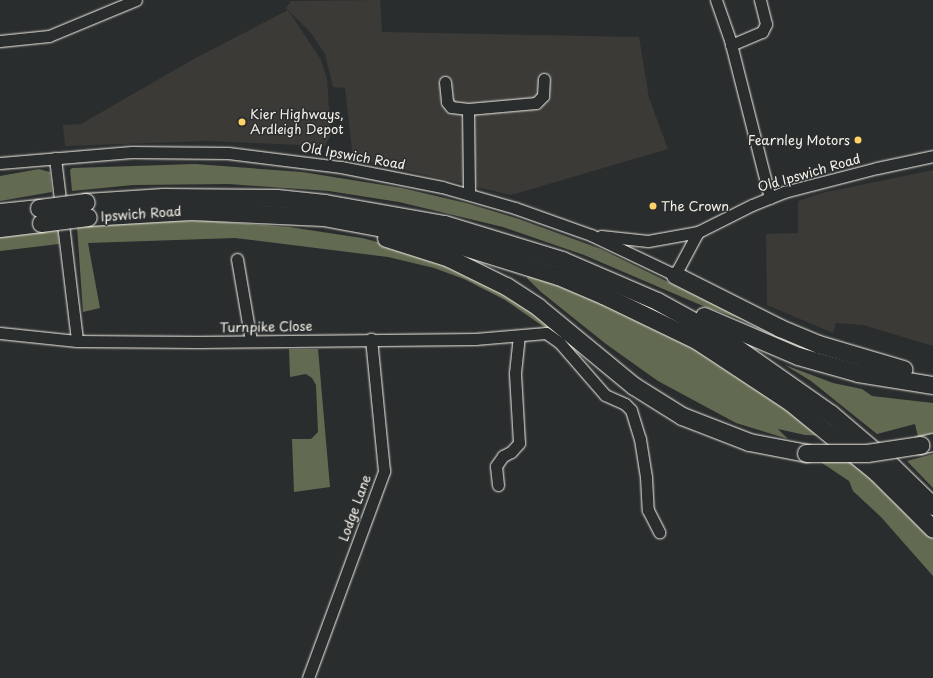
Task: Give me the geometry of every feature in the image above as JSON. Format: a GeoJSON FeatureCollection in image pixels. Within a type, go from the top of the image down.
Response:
{"type":"FeatureCollection","features":[{"type":"Feature","properties":{"kind":"highway","name":"Ipswich Road"},"geometry":{"type":"LineString","coordinates":[[0,212],[40,215],[87,210],[164,197],[280,206]]}},
{"type":"Feature","properties":{"kind":"highway"},"geometry":{"type":"LineString","coordinates":[[280,206],[325,203],[444,224],[562,260],[657,301],[717,334],[809,397],[863,440],[933,506]]}},
{"type":"Feature","properties":{"kind":"highway"},"geometry":{"type":"LineString","coordinates":[[280,206],[309,224],[402,243],[469,266],[527,299],[634,386],[677,413],[732,437],[806,453],[867,454],[926,443]]}},
{"type":"Feature","properties":{"kind":"highway"},"geometry":{"type":"LineString","coordinates":[[280,206],[323,217],[432,237],[558,276],[603,295],[696,340],[790,402],[877,473],[933,529]]}},
{"type":"Feature","properties":{"kind":"highway","name":"Ipswich Road"},"geometry":{"type":"LineString","coordinates":[[0,228],[40,215]]}},
{"type":"Feature","properties":{"kind":"highway"},"geometry":{"type":"LineString","coordinates":[[675,275],[780,328],[818,344],[883,365],[933,376]]}},
{"type":"Feature","properties":{"kind":"highway"},"geometry":{"type":"LineString","coordinates":[[657,301],[682,306],[798,356],[858,373],[933,385]]}},
{"type":"Feature","properties":{"kind":"street"},"geometry":{"type":"LineString","coordinates":[[0,41],[49,36],[136,0]]}},
{"type":"Feature","properties":{"kind":"street"},"geometry":{"type":"LineString","coordinates":[[716,0],[731,45],[770,198]]}},
{"type":"Feature","properties":{"kind":"street"},"geometry":{"type":"LineString","coordinates":[[731,45],[762,32],[766,24],[760,0]]}},
{"type":"Feature","properties":{"kind":"street"},"geometry":{"type":"LineString","coordinates":[[445,82],[447,102],[451,107],[468,109],[536,103],[543,96],[544,79]]}},
{"type":"Feature","properties":{"kind":"street"},"geometry":{"type":"LineString","coordinates":[[468,109],[463,132],[474,173],[469,194]]}},
{"type":"Feature","properties":{"kind":"street","name":"Old Ipswich Road"},"geometry":{"type":"LineString","coordinates":[[0,163],[132,152],[228,152],[342,167],[469,194],[591,235],[675,275]]}},
{"type":"Feature","properties":{"kind":"street","name":"Old Ipswich Road"},"geometry":{"type":"LineString","coordinates":[[591,235],[641,241],[698,232],[770,198],[876,168],[933,156]]}},
{"type":"Feature","properties":{"kind":"street"},"geometry":{"type":"LineString","coordinates":[[55,158],[77,341]]}},
{"type":"Feature","properties":{"kind":"street"},"geometry":{"type":"LineString","coordinates":[[675,275],[698,232]]}},
{"type":"Feature","properties":{"kind":"street"},"geometry":{"type":"LineString","coordinates":[[237,259],[251,341]]}},
{"type":"Feature","properties":{"kind":"street","name":"Turnpike Close"},"geometry":{"type":"LineString","coordinates":[[0,333],[77,341],[371,339],[519,336],[546,333],[551,336],[605,396],[625,404],[631,410],[640,439],[646,477],[648,510],[659,532]]}},
{"type":"Feature","properties":{"kind":"street"},"geometry":{"type":"LineString","coordinates":[[498,485],[496,466],[503,456],[511,452],[519,443],[515,372],[519,336]]}},
{"type":"Feature","properties":{"kind":"street","name":"Lodge Lane"},"geometry":{"type":"LineString","coordinates":[[308,678],[384,472],[371,339]]}},
{"type":"Feature","properties":{"kind":"shaded area"},"geometry":{"type":"Polygon","coordinates":[[[380,0],[382,32],[639,37],[649,98],[668,149],[511,195],[353,158],[345,88],[333,87],[325,54],[311,33],[286,8],[291,1],[380,0]]]}},
{"type":"Feature","properties":{"kind":"shaded area"},"geometry":{"type":"Polygon","coordinates":[[[288,10],[321,60],[327,79],[331,135],[325,146],[207,141],[65,146],[63,125],[81,124],[192,60],[288,10]]]}},
{"type":"Feature","properties":{"kind":"shaded area"},"geometry":{"type":"Polygon","coordinates":[[[933,170],[933,346],[863,325],[836,323],[833,333],[767,305],[766,234],[798,233],[798,201],[822,193],[933,170]]]}},
{"type":"Feature","properties":{"kind":"green space"},"geometry":{"type":"Polygon","coordinates":[[[195,164],[302,172],[402,188],[466,203],[519,219],[601,249],[752,323],[703,306],[584,255],[503,227],[399,202],[329,191],[229,184],[133,185],[72,191],[70,170],[72,168],[195,164]]]}},
{"type":"Feature","properties":{"kind":"green space"},"geometry":{"type":"Polygon","coordinates":[[[39,169],[50,172],[52,192],[0,201],[0,176],[39,169]]]}},
{"type":"Feature","properties":{"kind":"green space"},"geometry":{"type":"Polygon","coordinates":[[[155,221],[210,221],[289,227],[362,238],[409,250],[485,280],[559,332],[554,334],[505,300],[464,279],[434,268],[388,257],[235,238],[88,243],[100,308],[83,312],[77,226],[155,221]]]}},
{"type":"Feature","properties":{"kind":"green space"},"geometry":{"type":"Polygon","coordinates":[[[58,230],[59,244],[0,251],[0,237],[58,230]]]}},
{"type":"Feature","properties":{"kind":"green space"},"geometry":{"type":"Polygon","coordinates":[[[528,274],[620,307],[792,405],[830,436],[805,435],[778,429],[788,439],[736,423],[658,381],[606,344],[541,292],[527,278],[528,274]]]}},
{"type":"Feature","properties":{"kind":"green space"},"geometry":{"type":"Polygon","coordinates":[[[289,349],[318,349],[330,487],[294,492],[292,439],[311,439],[318,432],[316,385],[312,378],[306,374],[290,377],[289,349]]]}},
{"type":"Feature","properties":{"kind":"green space"},"geometry":{"type":"Polygon","coordinates":[[[785,365],[833,383],[862,389],[872,396],[933,403],[933,433],[918,437],[915,424],[877,434],[811,381],[785,365]]]}},
{"type":"Feature","properties":{"kind":"green space"},"geometry":{"type":"Polygon","coordinates":[[[933,454],[933,488],[907,461],[933,454]]]}},
{"type":"Feature","properties":{"kind":"green space"},"geometry":{"type":"Polygon","coordinates":[[[819,461],[862,462],[933,536],[933,576],[881,517],[853,491],[849,481],[819,461]]]}},
{"type":"Feature","properties":{"kind":"place","name":"Kier Highways, Ardleigh Depot"},"geometry":{"type":"Point","coordinates":[242,122]}},
{"type":"Feature","properties":{"kind":"place","name":"Fearnley Motors"},"geometry":{"type":"Point","coordinates":[858,140]}},
{"type":"Feature","properties":{"kind":"place","name":"The Crown"},"geometry":{"type":"Point","coordinates":[653,206]}}]}
